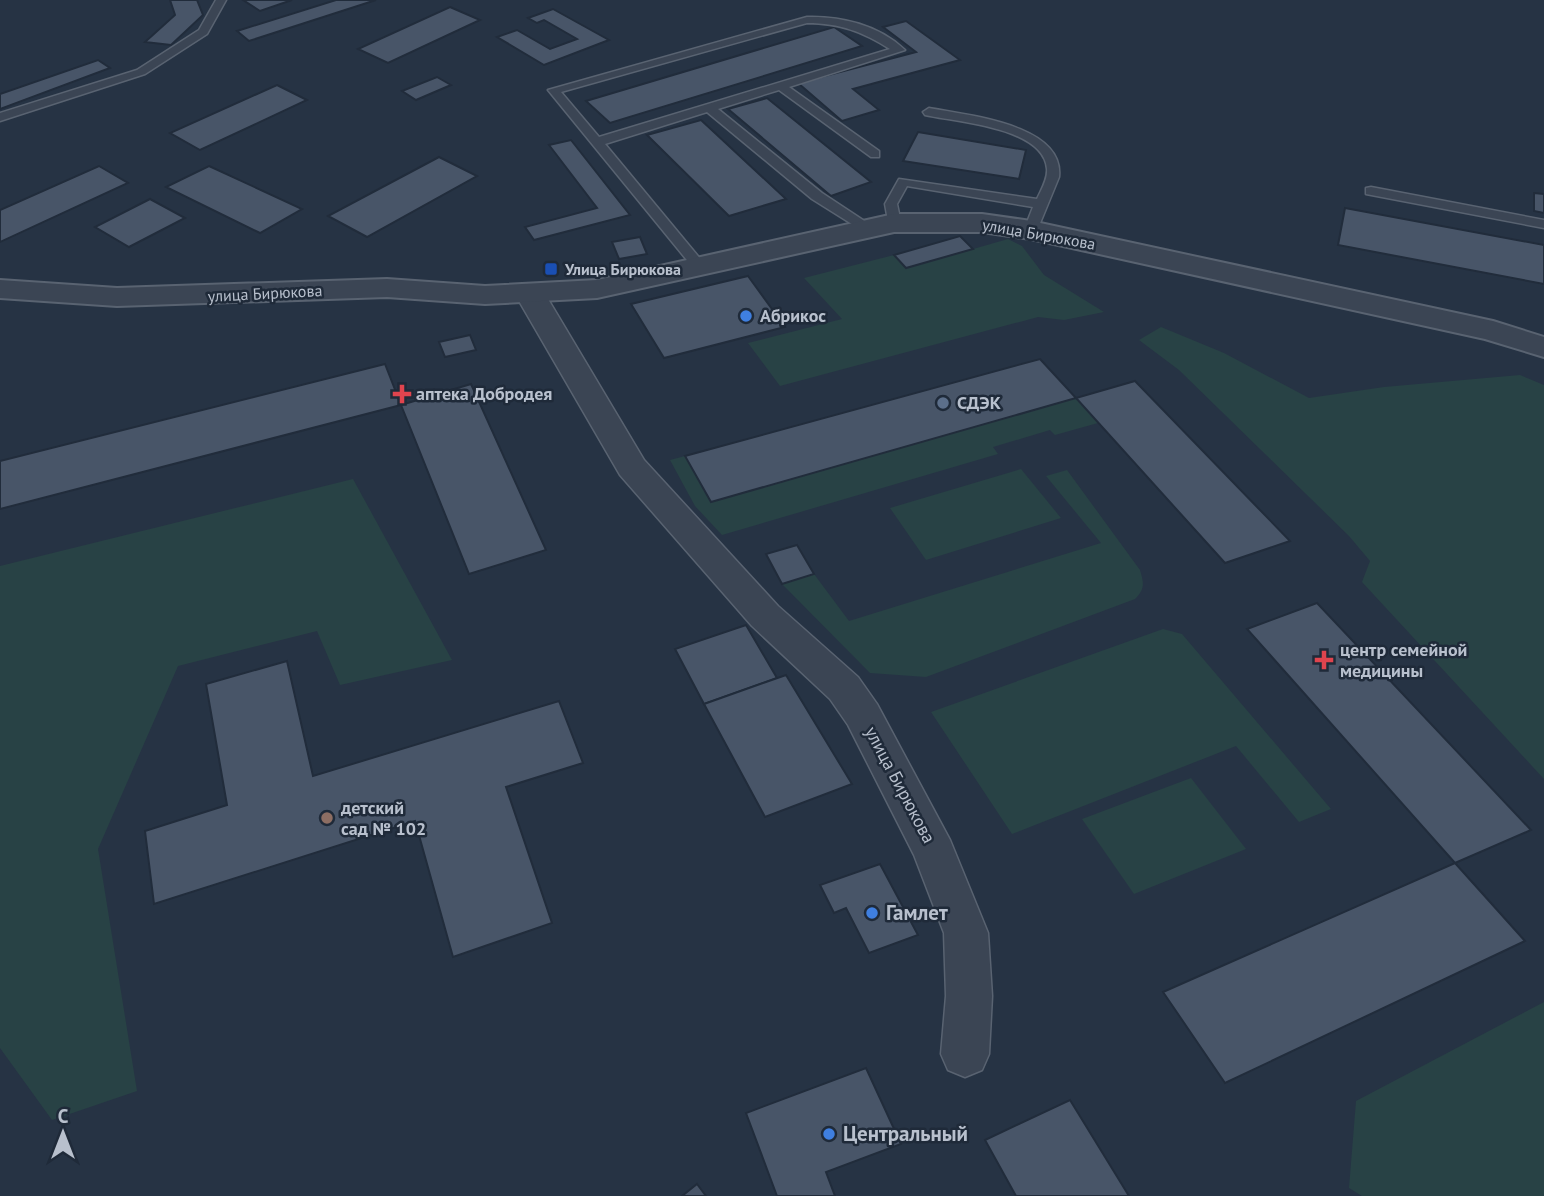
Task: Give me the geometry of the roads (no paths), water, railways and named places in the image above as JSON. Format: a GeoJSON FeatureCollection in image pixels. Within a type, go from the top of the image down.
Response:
{"type":"FeatureCollection","features":[{"type":"Feature","properties":{"kind":"street","name":"улица Бирюкова"},"geometry":{"type":"LineString","coordinates":[[0,289],[117,297],[387,289],[485,295],[530,294],[597,289],[881,226],[1036,217],[1544,346]]}},
{"type":"Feature","properties":{"kind":"street","name":"улица Бирюкова"},"geometry":{"type":"LineString","coordinates":[[530,294],[632,467],[765,616],[844,688],[863,715],[935,853],[966,933],[969,996],[965,1054]]}},
{"type":"Feature","properties":{"kind":"lane"},"geometry":{"type":"LineString","coordinates":[[0,117],[141,72],[203,32],[221,0]]}},
{"type":"Feature","properties":{"kind":"lane"},"geometry":{"type":"LineString","coordinates":[[597,142],[899,50],[856,25],[835,19],[807,20],[554,90],[700,267]]}},
{"type":"Feature","properties":{"kind":"lane"},"geometry":{"type":"LineString","coordinates":[[780,86],[874,154]]}},
{"type":"Feature","properties":{"kind":"lane"},"geometry":{"type":"LineString","coordinates":[[709,108],[817,196],[881,226],[903,182],[1036,217],[1051,180],[1053,166],[1046,151],[1028,136],[1002,126],[929,112]]}},
{"type":"Feature","properties":{"kind":"lane"},"geometry":{"type":"LineString","coordinates":[[1371,191],[1544,224]]}},
{"type":"Feature","properties":{"kind":"place","name":"Улица Бирюкова"},"geometry":{"type":"Point","coordinates":[551,269]}},
{"type":"Feature","properties":{"kind":"place","name":"Абрикос"},"geometry":{"type":"Point","coordinates":[746,316]}},
{"type":"Feature","properties":{"kind":"place","name":"аптека Добродея"},"geometry":{"type":"Point","coordinates":[402,394]}},
{"type":"Feature","properties":{"kind":"place","name":"СДЭК"},"geometry":{"type":"Point","coordinates":[943,403]}},
{"type":"Feature","properties":{"kind":"place","name":"центр семейной медицины"},"geometry":{"type":"Point","coordinates":[1324,660]}},
{"type":"Feature","properties":{"kind":"place","name":"детский сад № 102"},"geometry":{"type":"Point","coordinates":[327,818]}},
{"type":"Feature","properties":{"kind":"place","name":"Гамлет"},"geometry":{"type":"Point","coordinates":[872,913]}},
{"type":"Feature","properties":{"kind":"place","name":"Центральный"},"geometry":{"type":"Point","coordinates":[829,1134]}}]}
